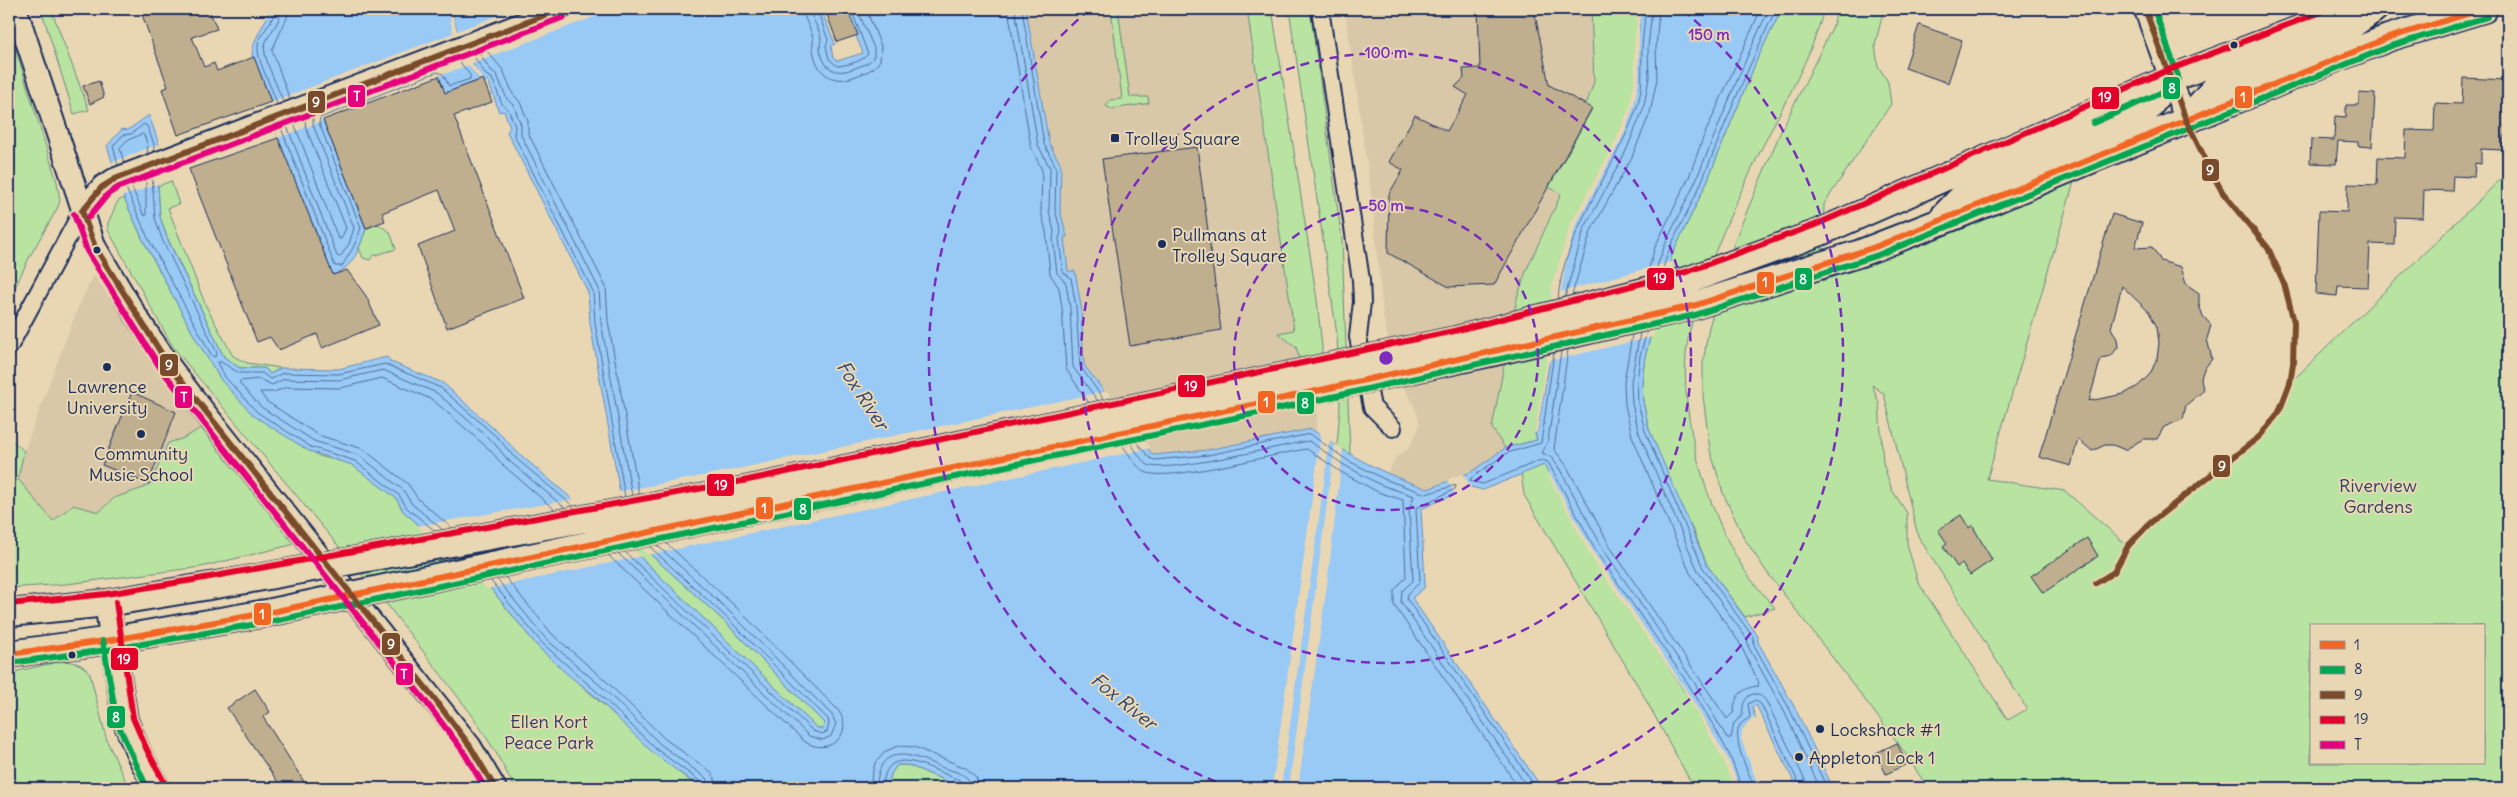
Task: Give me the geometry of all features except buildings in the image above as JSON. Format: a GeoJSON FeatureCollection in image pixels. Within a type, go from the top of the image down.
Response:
{"type":"FeatureCollection","features":[{"type":"Feature","properties":{"kind":"main road"},"geometry":{"type":"LineString","coordinates":[[9,613],[106,603],[246,580],[750,489],[1447,342],[1689,280],[1818,233],[2170,79],[2353,9]]}},
{"type":"Feature","properties":{"kind":"main road"},"geometry":{"type":"LineString","coordinates":[[2186,120],[2217,86],[2349,27],[2374,9]]}},
{"type":"Feature","properties":{"kind":"main road"},"geometry":{"type":"LineString","coordinates":[[9,654],[112,640],[272,612],[1494,352],[1693,306],[1858,254],[1938,223],[2380,41],[2484,9]]}},
{"type":"Feature","properties":{"kind":"main road"},"geometry":{"type":"LineString","coordinates":[[1938,223],[1972,187],[2096,136],[2146,110],[2170,79]]}},
{"type":"Feature","properties":{"kind":"main road"},"geometry":{"type":"LineString","coordinates":[[106,603],[125,720],[139,754],[157,788]]}},
{"type":"Feature","properties":{"kind":"street"},"geometry":{"type":"LineString","coordinates":[[16,9],[95,247],[135,314],[168,364],[436,701],[470,746],[495,788]]}},
{"type":"Feature","properties":{"kind":"street"},"geometry":{"type":"LineString","coordinates":[[9,347],[82,211],[102,187],[115,179],[561,9]]}},
{"type":"Feature","properties":{"kind":"street"},"geometry":{"type":"LineString","coordinates":[[1320,9],[1361,280],[1362,302],[1358,337],[1372,407],[1392,428]]}},
{"type":"Feature","properties":{"kind":"street"},"geometry":{"type":"LineString","coordinates":[[2145,9],[2186,120]]}},
{"type":"Feature","properties":{"kind":"shaded area"},"geometry":{"type":"Polygon","coordinates":[[[1026,9],[1272,9],[1317,300],[1322,347],[1316,432],[1311,429],[1207,450],[1154,455],[1084,365],[1081,306],[1075,271],[1068,272],[1064,237],[1067,236],[1060,210],[1061,166],[1049,143],[1026,9]]]}},
{"type":"Feature","properties":{"kind":"shaded area"},"geometry":{"type":"Polygon","coordinates":[[[1345,9],[1591,9],[1594,82],[1586,105],[1592,109],[1549,186],[1561,194],[1526,271],[1517,298],[1492,428],[1505,448],[1471,472],[1428,489],[1386,475],[1397,456],[1408,449],[1418,430],[1419,419],[1413,403],[1395,373],[1383,316],[1372,201],[1345,9]]]}},
{"type":"Feature","properties":{"kind":"shaded area","name":"Lawrence University"},"geometry":{"type":"Polygon","coordinates":[[[94,275],[201,428],[184,438],[168,443],[151,483],[143,488],[114,498],[99,512],[73,505],[53,521],[17,479],[24,451],[78,307],[94,275]]]}},
{"type":"Feature","properties":{"kind":"green space"},"geometry":{"type":"Polygon","coordinates":[[[41,9],[51,9],[89,110],[74,114],[41,9]]]}},
{"type":"Feature","properties":{"kind":"green space"},"geometry":{"type":"Polygon","coordinates":[[[1111,9],[1118,9],[1130,97],[1148,97],[1149,103],[1111,109],[1106,106],[1110,100],[1122,99],[1111,9]]]}},
{"type":"Feature","properties":{"kind":"green space"},"geometry":{"type":"Polygon","coordinates":[[[1247,9],[1272,9],[1317,300],[1322,347],[1321,372],[1302,368],[1296,347],[1278,333],[1294,330],[1247,9]]]}},
{"type":"Feature","properties":{"kind":"green space"},"geometry":{"type":"Polygon","coordinates":[[[1289,9],[1310,9],[1342,240],[1350,455],[1337,446],[1340,407],[1337,335],[1289,9]]]}},
{"type":"Feature","properties":{"kind":"green space"},"geometry":{"type":"Polygon","coordinates":[[[1591,9],[1641,9],[1638,76],[1632,107],[1549,365],[1535,433],[1537,440],[1505,448],[1492,428],[1517,298],[1526,271],[1561,194],[1549,187],[1592,109],[1586,105],[1594,82],[1591,9]]]}},
{"type":"Feature","properties":{"kind":"green space"},"geometry":{"type":"Polygon","coordinates":[[[1782,9],[1824,9],[1804,65],[1749,175],[1720,240],[1696,307],[1686,357],[1689,419],[1705,484],[1728,542],[1753,582],[1775,608],[1745,617],[1707,565],[1694,532],[1681,508],[1649,429],[1643,401],[1642,382],[1645,357],[1672,255],[1706,184],[1758,57],[1782,9]]]}},
{"type":"Feature","properties":{"kind":"green space","name":"Riverview Gardens"},"geometry":{"type":"Polygon","coordinates":[[[1838,9],[1884,9],[1875,45],[1878,66],[1888,82],[1891,104],[1824,204],[1822,281],[1967,227],[2074,182],[1987,479],[2065,491],[2128,546],[2149,524],[2260,436],[2279,412],[2290,383],[2508,172],[2508,788],[1928,788],[1898,743],[1766,571],[1744,538],[1723,493],[1710,450],[1703,396],[1703,362],[1709,327],[1736,237],[1781,131],[1832,28],[1838,9]],[[1872,385],[1879,403],[1883,463],[1892,490],[1907,513],[1907,544],[1918,582],[2008,720],[2027,709],[1918,536],[1884,394],[1872,385]]]}},
{"type":"Feature","properties":{"kind":"green space"},"geometry":{"type":"Polygon","coordinates":[[[9,28],[57,182],[60,201],[9,300],[9,28]]]}},
{"type":"Feature","properties":{"kind":"green space"},"geometry":{"type":"Polygon","coordinates":[[[171,181],[179,204],[168,208],[206,306],[233,356],[247,363],[281,368],[270,374],[265,368],[240,368],[224,357],[167,237],[160,217],[158,186],[171,181]]]}},
{"type":"Feature","properties":{"kind":"green space","name":"Ellen Kort Peace Park"},"geometry":{"type":"Polygon","coordinates":[[[124,198],[143,240],[196,339],[221,380],[319,456],[352,464],[396,498],[403,511],[488,585],[538,647],[685,777],[701,788],[515,788],[495,751],[472,715],[389,607],[173,347],[108,230],[108,223],[118,201],[124,198]]]}},
{"type":"Feature","properties":{"kind":"green space"},"geometry":{"type":"Polygon","coordinates":[[[378,224],[390,232],[396,249],[373,256],[370,260],[363,258],[359,248],[366,229],[378,224]]]}},
{"type":"Feature","properties":{"kind":"green space"},"geometry":{"type":"Polygon","coordinates":[[[201,428],[295,544],[201,567],[67,584],[9,588],[9,438],[24,451],[18,479],[53,521],[73,505],[99,512],[114,498],[143,488],[151,483],[168,443],[184,438],[201,428]]]}},
{"type":"Feature","properties":{"kind":"green space"},"geometry":{"type":"Polygon","coordinates":[[[1544,465],[1711,731],[1738,788],[1694,788],[1641,691],[1524,495],[1521,473],[1544,465]]]}},
{"type":"Feature","properties":{"kind":"green space"},"geometry":{"type":"Polygon","coordinates":[[[627,533],[723,620],[824,723],[823,729],[816,727],[639,556],[627,533]]]}},
{"type":"Feature","properties":{"kind":"green space"},"geometry":{"type":"Polygon","coordinates":[[[62,661],[78,664],[84,667],[90,674],[107,741],[129,788],[9,788],[9,673],[62,661]]]}},
{"type":"Feature","properties":{"kind":"green space"},"geometry":{"type":"Polygon","coordinates":[[[897,765],[908,765],[963,788],[888,788],[891,774],[897,765]]]}},
{"type":"Feature","properties":{"kind":"water"},"geometry":{"type":"Polygon","coordinates":[[[271,9],[448,9],[460,53],[480,80],[445,93],[323,120],[366,229],[351,262],[333,275],[278,138],[271,102],[255,60],[252,57],[256,38],[271,9]]]}},
{"type":"Feature","properties":{"kind":"water","name":"Fox River"},"geometry":{"type":"Polygon","coordinates":[[[451,9],[821,9],[835,44],[831,46],[833,58],[837,61],[863,53],[845,9],[1026,9],[1049,143],[1061,165],[1060,210],[1067,237],[1064,237],[1068,271],[1075,271],[1081,306],[1084,365],[1153,455],[1207,450],[1311,429],[1367,463],[1396,477],[1428,489],[1471,472],[1505,448],[1537,440],[1535,433],[1537,433],[1549,365],[1554,287],[1574,224],[1615,148],[1632,107],[1638,76],[1637,48],[1641,9],[1782,9],[1758,57],[1706,184],[1672,255],[1645,357],[1642,382],[1643,401],[1649,429],[1707,565],[1758,636],[1758,642],[1795,708],[1833,788],[1797,788],[1756,705],[1752,707],[1756,720],[1744,728],[1743,737],[1760,788],[1738,788],[1711,731],[1595,558],[1544,465],[1483,490],[1471,487],[1421,509],[1425,582],[1424,588],[1412,598],[1542,788],[963,788],[908,765],[897,765],[891,774],[888,788],[701,788],[653,753],[594,695],[567,674],[538,647],[488,585],[403,511],[396,498],[352,465],[309,451],[254,416],[221,380],[196,339],[143,240],[124,198],[107,146],[122,129],[128,130],[149,115],[159,144],[157,173],[160,217],[167,238],[224,357],[240,368],[265,368],[270,374],[281,368],[338,369],[387,357],[391,362],[443,383],[516,451],[639,556],[816,727],[823,729],[824,723],[723,620],[627,533],[590,323],[588,292],[507,132],[510,127],[504,111],[499,112],[488,80],[484,83],[460,41],[451,9]]]}},
{"type":"Feature","properties":{"kind":"pier"},"geometry":{"type":"Polygon","coordinates":[[[448,9],[451,9],[457,31],[515,9],[615,9],[472,63],[483,79],[480,80],[468,65],[278,138],[269,103],[453,33],[448,9]]]}},
{"type":"Feature","properties":{"kind":"pier"},"geometry":{"type":"Polygon","coordinates":[[[1638,9],[1643,9],[1639,26],[1639,77],[1634,105],[1624,134],[1576,225],[1568,252],[1561,292],[1673,261],[1653,337],[1549,361],[1537,433],[1532,432],[1535,430],[1546,364],[1552,286],[1571,223],[1613,147],[1630,106],[1635,76],[1634,48],[1638,9]]]}},
{"type":"Feature","properties":{"kind":"pier"},"geometry":{"type":"Polygon","coordinates":[[[159,144],[161,151],[160,183],[121,197],[110,163],[159,144]]]}},
{"type":"Feature","properties":{"kind":"pier"},"geometry":{"type":"Polygon","coordinates":[[[1107,391],[1151,448],[648,555],[625,534],[617,492],[723,472],[1107,391]]]}},
{"type":"Feature","properties":{"kind":"pier"},"geometry":{"type":"Polygon","coordinates":[[[1321,433],[1330,439],[1281,788],[1272,788],[1321,433]]]}},
{"type":"Feature","properties":{"kind":"pier"},"geometry":{"type":"Polygon","coordinates":[[[1335,444],[1343,449],[1327,585],[1298,788],[1289,788],[1335,444]]]}},
{"type":"Feature","properties":{"kind":"pier"},"geometry":{"type":"Polygon","coordinates":[[[1546,471],[1550,474],[1594,553],[1685,688],[1727,757],[1740,788],[1735,788],[1723,759],[1683,689],[1593,560],[1546,471]]]}},
{"type":"Feature","properties":{"kind":"pier"},"geometry":{"type":"Polygon","coordinates":[[[1463,473],[1472,490],[1456,497],[1447,480],[1463,473]]]}},
{"type":"Feature","properties":{"kind":"pier"},"geometry":{"type":"Polygon","coordinates":[[[575,499],[642,556],[487,589],[417,526],[575,499]]]}},
{"type":"Feature","properties":{"kind":"pier"},"geometry":{"type":"Polygon","coordinates":[[[1754,716],[1757,722],[1747,729],[1745,737],[1762,788],[1759,788],[1741,739],[1742,730],[1754,716]]]}},
{"type":"Feature","properties":{"kind":"transit line","name":"9"},"geometry":{"type":"LineString","coordinates":[[82,211],[102,187],[115,179],[561,9]]}},
{"type":"Feature","properties":{"kind":"transit line","name":"9"},"geometry":{"type":"LineString","coordinates":[[2096,583],[2114,572],[2128,546],[2149,524],[2260,436],[2279,412],[2290,383],[2293,364],[2294,322],[2284,283],[2268,248],[2223,193],[2214,177],[2186,120],[2145,9]]}},
{"type":"Feature","properties":{"kind":"transit line","name":"8"},"geometry":{"type":"LineString","coordinates":[[2093,123],[2174,87],[2178,83],[2178,76],[2154,9]]}},
{"type":"Feature","properties":{"kind":"transit line","name":"19"},"geometry":{"type":"LineString","coordinates":[[9,604],[106,594],[193,580],[748,480],[1454,331],[1686,272],[1815,225],[2166,71],[2329,9]]}},
{"type":"Feature","properties":{"kind":"transit line","name":"1"},"geometry":{"type":"LineString","coordinates":[[9,654],[112,640],[272,612],[1303,394],[1693,306],[1875,247],[2388,38],[2484,9]]}},
{"type":"Feature","properties":{"kind":"transit line","name":"T"},"geometry":{"type":"LineString","coordinates":[[89,217],[108,194],[119,187],[564,17]]}},
{"type":"Feature","properties":{"kind":"transit line","name":"8"},"geometry":{"type":"LineString","coordinates":[[10,663],[114,649],[274,621],[1305,403],[1695,315],[1878,255],[2391,46],[2487,17]]}},
{"type":"Feature","properties":{"kind":"transit line","name":"9"},"geometry":{"type":"LineString","coordinates":[[82,211],[95,247],[168,364],[430,693],[470,746],[495,788]]}},
{"type":"Feature","properties":{"kind":"transit line","name":"T"},"geometry":{"type":"LineString","coordinates":[[74,214],[87,251],[161,369],[423,698],[463,751],[485,788]]}},
{"type":"Feature","properties":{"kind":"transit line","name":"19"},"geometry":{"type":"LineString","coordinates":[[116,602],[133,718],[165,784]]}},
{"type":"Feature","properties":{"kind":"transit line","name":"8"},"geometry":{"type":"LineString","coordinates":[[103,641],[117,722],[147,788]]}},
{"type":"Feature","properties":{"kind":"place","name":"Trolley Square"},"geometry":{"type":"Point","coordinates":[1115,138]}},
{"type":"Feature","properties":{"kind":"place","name":"Pullmans at Trolley Square"},"geometry":{"type":"Point","coordinates":[1162,244]}},
{"type":"Feature","properties":{"kind":"place","name":"Lawrence University"},"geometry":{"type":"Point","coordinates":[107,367]}},
{"type":"Feature","properties":{"kind":"place","name":"Community Music School"},"geometry":{"type":"Point","coordinates":[141,434]}},
{"type":"Feature","properties":{"kind":"place","name":"Lockshack #1"},"geometry":{"type":"Point","coordinates":[1820,729]}},
{"type":"Feature","properties":{"kind":"place","name":"Appleton Lock 1"},"geometry":{"type":"Point","coordinates":[1799,757]}}]}
